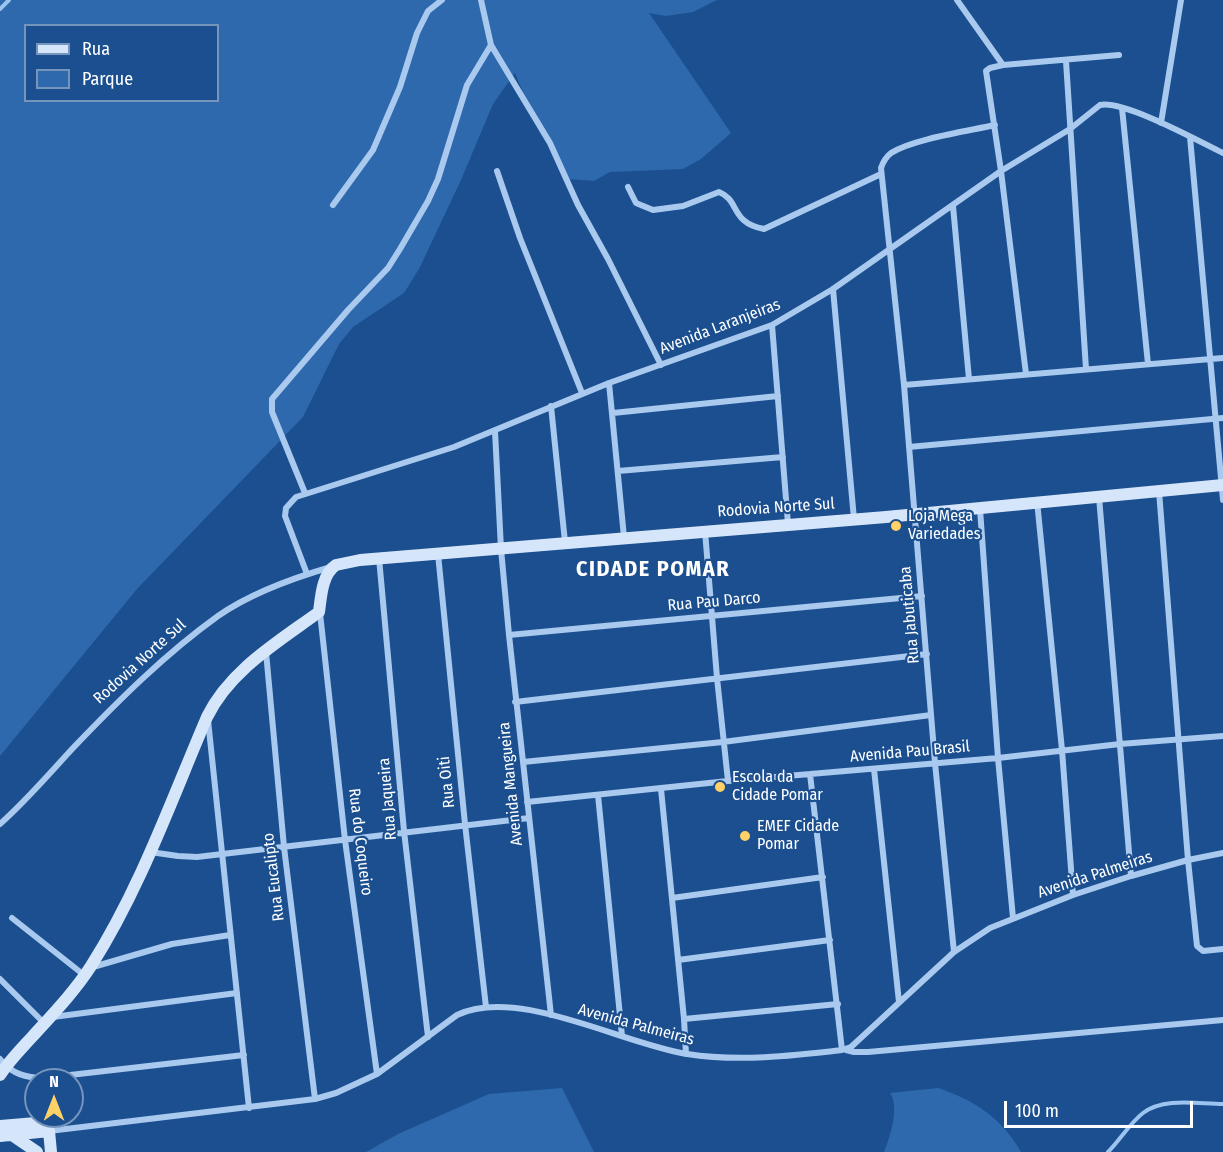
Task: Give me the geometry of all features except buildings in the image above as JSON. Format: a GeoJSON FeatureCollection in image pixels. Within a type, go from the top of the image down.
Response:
{"type":"FeatureCollection","features":[{"type":"Feature","properties":{"kind":"street"},"geometry":{"type":"LineString","coordinates":[[333,205],[373,150],[400,87],[417,33],[428,11],[442,0]]}},
{"type":"Feature","properties":{"kind":"street"},"geometry":{"type":"LineString","coordinates":[[481,0],[491,45],[550,143],[661,365]]}},
{"type":"Feature","properties":{"kind":"street"},"geometry":{"type":"LineString","coordinates":[[957,0],[1003,65]]}},
{"type":"Feature","properties":{"kind":"street"},"geometry":{"type":"LineString","coordinates":[[1161,123],[1181,0]]}},
{"type":"Feature","properties":{"kind":"street"},"geometry":{"type":"LineString","coordinates":[[305,494],[272,412],[272,399],[348,310],[388,268],[400,249],[438,179],[467,85],[491,45]]}},
{"type":"Feature","properties":{"kind":"street"},"geometry":{"type":"LineString","coordinates":[[1026,374],[995,125],[986,71],[1003,65],[1119,55]]}},
{"type":"Feature","properties":{"kind":"street"},"geometry":{"type":"LineString","coordinates":[[1066,61],[1086,369]]}},
{"type":"Feature","properties":{"kind":"street","name":"Avenida Laranjeiras"},"geometry":{"type":"LineString","coordinates":[[307,574],[285,516],[290,501],[305,494],[411,461],[495,430],[582,393],[772,325],[833,289],[1001,171],[1070,129],[1100,105],[1106,104],[1122,108],[1161,123],[1223,153]]}},
{"type":"Feature","properties":{"kind":"street"},"geometry":{"type":"LineString","coordinates":[[1122,108],[1148,364]]}},
{"type":"Feature","properties":{"kind":"street"},"geometry":{"type":"LineString","coordinates":[[628,188],[636,203],[653,210],[683,206],[719,192],[726,194],[739,216],[748,225],[764,229],[881,171],[887,157],[897,150],[947,135],[995,125]]}},
{"type":"Feature","properties":{"kind":"street"},"geometry":{"type":"LineString","coordinates":[[1190,137],[1210,359],[1219,418],[1223,500]]}},
{"type":"Feature","properties":{"kind":"street"},"geometry":{"type":"LineString","coordinates":[[497,171],[520,238],[582,393]]}},
{"type":"Feature","properties":{"kind":"street","name":"Rua Jabuticaba"},"geometry":{"type":"LineString","coordinates":[[881,171],[904,385],[935,763],[954,952]]}},
{"type":"Feature","properties":{"kind":"street"},"geometry":{"type":"LineString","coordinates":[[953,206],[969,379]]}},
{"type":"Feature","properties":{"kind":"street"},"geometry":{"type":"LineString","coordinates":[[833,289],[854,519]]}},
{"type":"Feature","properties":{"kind":"street"},"geometry":{"type":"LineString","coordinates":[[772,325],[788,524]]}},
{"type":"Feature","properties":{"kind":"street"},"geometry":{"type":"LineString","coordinates":[[904,385],[1223,358]]}},
{"type":"Feature","properties":{"kind":"street"},"geometry":{"type":"LineString","coordinates":[[609,383],[624,537]]}},
{"type":"Feature","properties":{"kind":"street"},"geometry":{"type":"LineString","coordinates":[[613,413],[778,396]]}},
{"type":"Feature","properties":{"kind":"street"},"geometry":{"type":"LineString","coordinates":[[551,406],[565,542]]}},
{"type":"Feature","properties":{"kind":"street"},"geometry":{"type":"LineString","coordinates":[[909,447],[1219,418]]}},
{"type":"Feature","properties":{"kind":"street","name":"Avenida Mangueira"},"geometry":{"type":"LineString","coordinates":[[495,430],[501,549],[509,635],[551,1015]]}},
{"type":"Feature","properties":{"kind":"street"},"geometry":{"type":"LineString","coordinates":[[618,471],[783,457]]}},
{"type":"Feature","properties":{"kind":"street","name":"Rodovia Norte Sul"},"geometry":{"type":"LineString","coordinates":[[0,824],[82,739],[172,652],[220,615],[307,574],[342,563],[1222,485]]}},
{"type":"Feature","properties":{"kind":"street"},"geometry":{"type":"LineString","coordinates":[[1159,490],[1188,860],[1197,946],[1203,951],[1223,949]]}},
{"type":"Feature","properties":{"kind":"street"},"geometry":{"type":"LineString","coordinates":[[1099,495],[1131,876]]}},
{"type":"Feature","properties":{"kind":"street"},"geometry":{"type":"LineString","coordinates":[[1037,501],[1062,750],[1073,895]]}},
{"type":"Feature","properties":{"kind":"street"},"geometry":{"type":"LineString","coordinates":[[980,508],[998,758],[1013,918]]}},
{"type":"Feature","properties":{"kind":"street"},"geometry":{"type":"LineString","coordinates":[[705,530],[728,781]]}},
{"type":"Feature","properties":{"kind":"street","name":"Rua Oiti"},"geometry":{"type":"LineString","coordinates":[[438,554],[486,1007]]}},
{"type":"Feature","properties":{"kind":"street","name":"Rua Jaqueira"},"geometry":{"type":"LineString","coordinates":[[379,558],[404,831],[428,1037]]}},
{"type":"Feature","properties":{"kind":"street"},"geometry":{"type":"LineString","coordinates":[[244,1055],[61,1077],[32,1078],[2,1067],[47,1021],[87,971],[128,900],[207,717],[226,687],[266,651],[320,612],[325,579],[332,567]]}},
{"type":"Feature","properties":{"kind":"street","name":"Rua Pau Darco"},"geometry":{"type":"LineString","coordinates":[[509,635],[922,596]]}},
{"type":"Feature","properties":{"kind":"street","name":"Rua do Coqueiro"},"geometry":{"type":"LineString","coordinates":[[320,612],[345,840],[377,1074]]}},
{"type":"Feature","properties":{"kind":"street","name":"Rua Eucalipto"},"geometry":{"type":"LineString","coordinates":[[266,651],[284,847],[315,1099]]}},
{"type":"Feature","properties":{"kind":"street"},"geometry":{"type":"LineString","coordinates":[[516,702],[927,654]]}},
{"type":"Feature","properties":{"kind":"street"},"geometry":{"type":"LineString","coordinates":[[523,762],[723,742],[931,715]]}},
{"type":"Feature","properties":{"kind":"street"},"geometry":{"type":"LineString","coordinates":[[207,717],[249,1108]]}},
{"type":"Feature","properties":{"kind":"street","name":"Avenida Pau Brasil"},"geometry":{"type":"LineString","coordinates":[[527,802],[728,781],[1223,736]]}},
{"type":"Feature","properties":{"kind":"street"},"geometry":{"type":"LineString","coordinates":[[874,769],[899,1002]]}},
{"type":"Feature","properties":{"kind":"street"},"geometry":{"type":"LineString","coordinates":[[810,774],[844,1050],[863,1053],[1223,1020]]}},
{"type":"Feature","properties":{"kind":"street"},"geometry":{"type":"LineString","coordinates":[[661,789],[686,1054]]}},
{"type":"Feature","properties":{"kind":"street"},"geometry":{"type":"LineString","coordinates":[[598,795],[622,1036]]}},
{"type":"Feature","properties":{"kind":"street"},"geometry":{"type":"LineString","coordinates":[[150,852],[186,857],[222,854],[529,818]]}},
{"type":"Feature","properties":{"kind":"street","name":"Avenida Palmeiras"},"geometry":{"type":"LineString","coordinates":[[49,1131],[315,1099],[345,1089],[377,1074],[457,1015],[468,1010],[486,1007],[551,1015],[686,1054],[721,1058],[765,1058],[844,1050],[954,952],[990,928],[1073,895],[1131,876],[1223,853]]}},
{"type":"Feature","properties":{"kind":"street"},"geometry":{"type":"LineString","coordinates":[[672,898],[823,877]]}},
{"type":"Feature","properties":{"kind":"street"},"geometry":{"type":"LineString","coordinates":[[12,918],[87,971]]}},
{"type":"Feature","properties":{"kind":"street"},"geometry":{"type":"LineString","coordinates":[[87,971],[172,944],[230,934]]}},
{"type":"Feature","properties":{"kind":"street"},"geometry":{"type":"LineString","coordinates":[[678,960],[830,940]]}},
{"type":"Feature","properties":{"kind":"street"},"geometry":{"type":"LineString","coordinates":[[0,979],[47,1021]]}},
{"type":"Feature","properties":{"kind":"street"},"geometry":{"type":"LineString","coordinates":[[47,1021],[237,993]]}},
{"type":"Feature","properties":{"kind":"street"},"geometry":{"type":"LineString","coordinates":[[684,1019],[838,1004]]}},
{"type":"Feature","properties":{"kind":"street"},"geometry":{"type":"LineString","coordinates":[[0,1126],[36,1123],[49,1131]]}},
{"type":"Feature","properties":{"kind":"street"},"geometry":{"type":"LineString","coordinates":[[6,1136],[49,1131]]}},
{"type":"Feature","properties":{"kind":"street"},"geometry":{"type":"LineString","coordinates":[[49,1131],[51,1152]]}},
{"type":"Feature","properties":{"kind":"street"},"geometry":{"type":"LineString","coordinates":[[6,1136],[37,1152]]}},
{"type":"Feature","properties":{"kind":"green space"},"geometry":{"type":"Polygon","coordinates":[[[0,0],[717,0],[693,12],[666,16],[649,13],[731,133],[701,159],[683,169],[610,172],[594,181],[569,179],[540,133],[515,73],[493,104],[461,180],[419,269],[404,293],[353,327],[339,344],[303,417],[137,589],[0,756],[0,0]]]}},
{"type":"Feature","properties":{"kind":"green space"},"geometry":{"type":"Polygon","coordinates":[[[562,1088],[594,1152],[366,1152],[398,1134],[489,1094],[562,1088]]]}},
{"type":"Feature","properties":{"kind":"green space"},"geometry":{"type":"Polygon","coordinates":[[[938,1088],[963,1098],[986,1112],[1005,1129],[1021,1152],[884,1152],[894,1114],[893,1099],[890,1093],[938,1088]]]}},
{"type":"Feature","properties":{"kind":"waterway"},"geometry":{"type":"LineString","coordinates":[[0,9],[9,0]]}},
{"type":"Feature","properties":{"kind":"waterway"},"geometry":{"type":"LineString","coordinates":[[1108,1152],[1134,1122],[1151,1108],[1182,1102],[1223,1104]]}},
{"type":"Feature","properties":{"kind":"place","name":"Loja Mega Variedades"},"geometry":{"type":"Point","coordinates":[896,526]}},
{"type":"Feature","properties":{"kind":"place","name":"Escola da Cidade Pomar"},"geometry":{"type":"Point","coordinates":[720,787]}},
{"type":"Feature","properties":{"kind":"place","name":"EMEF Cidade Pomar"},"geometry":{"type":"Point","coordinates":[745,836]}},
{"type":"Feature","properties":{"kind":"district","name":"CIDADE POMAR"},"geometry":{"type":"Point","coordinates":[653,570]}}]}
